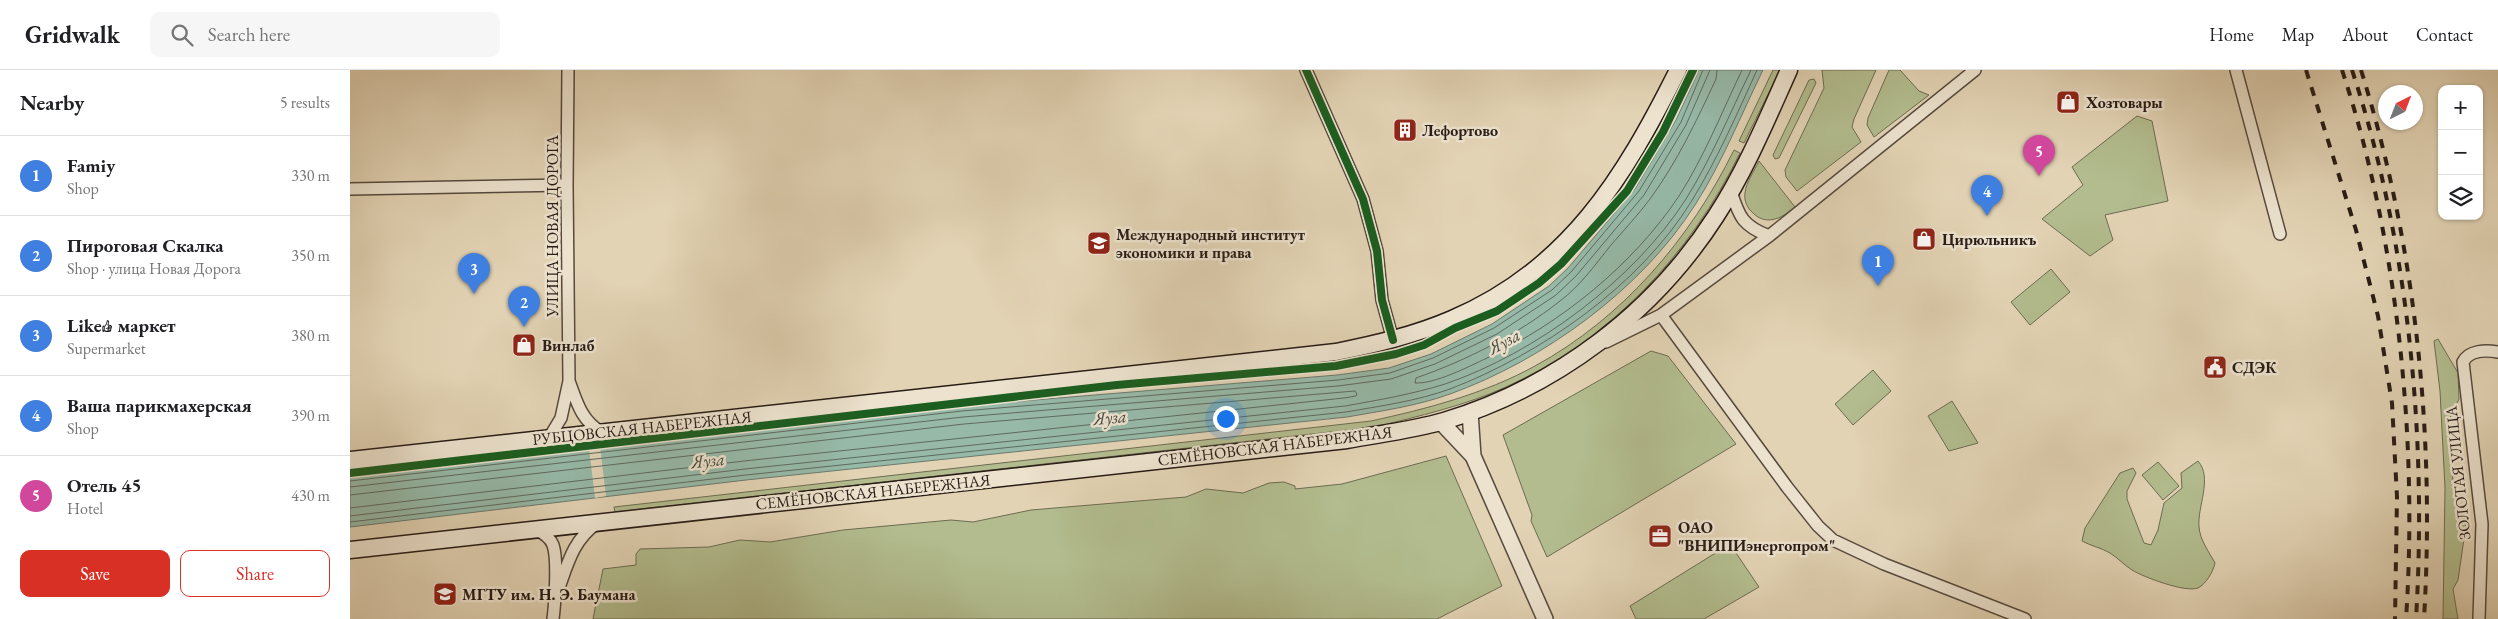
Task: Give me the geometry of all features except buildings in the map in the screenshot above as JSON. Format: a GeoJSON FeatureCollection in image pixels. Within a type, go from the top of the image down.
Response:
{"type":"FeatureCollection","features":[{"type":"Feature","properties":{"kind":"main road","name":"РУБЦОВСКАЯ НАБЕРЕЖНАЯ"},"geometry":{"type":"LineString","coordinates":[[350,460],[1336,352],[1393,340],[1460,316],[1491,300],[1532,274],[1574,233],[1613,186],[1638,147],[1678,70]]}},
{"type":"Feature","properties":{"kind":"main road","name":"СЕМЁНОВСКАЯ НАБЕРЕЖНАЯ"},"geometry":{"type":"LineString","coordinates":[[350,550],[1347,440],[1441,422],[1470,412],[1523,388],[1591,349],[1645,305],[1699,240],[1731,191],[1789,70]]}},
{"type":"Feature","properties":{"kind":"street","name":"УЛИЦА НОВАЯ ДОРОГА"},"geometry":{"type":"LineString","coordinates":[[549,438],[561,418],[570,381],[566,185],[568,70]]}},
{"type":"Feature","properties":{"kind":"street"},"geometry":{"type":"LineString","coordinates":[[1306,70],[1363,199],[1377,251],[1382,300],[1393,340]]}},
{"type":"Feature","properties":{"kind":"street"},"geometry":{"type":"LineString","coordinates":[[1591,349],[1661,315],[1769,236],[1975,70]]}},
{"type":"Feature","properties":{"kind":"street"},"geometry":{"type":"LineString","coordinates":[[2236,70],[2280,234]]}},
{"type":"Feature","properties":{"kind":"street"},"geometry":{"type":"LineString","coordinates":[[350,189],[566,185]]}},
{"type":"Feature","properties":{"kind":"street"},"geometry":{"type":"LineString","coordinates":[[1731,191],[1738,215],[1752,230],[1769,236]]}},
{"type":"Feature","properties":{"kind":"street"},"geometry":{"type":"LineString","coordinates":[[1661,315],[1787,487],[1818,526],[1833,540],[1884,564],[2025,619]]}},
{"type":"Feature","properties":{"kind":"street","name":"ЗОЛОТАЯ УЛИЦА"},"geometry":{"type":"LineString","coordinates":[[2480,619],[2482,524],[2463,362],[2469,354],[2498,352]]}},
{"type":"Feature","properties":{"kind":"street","name":"УЛИЦА НОВАЯ ДОРОГА"},"geometry":{"type":"LineString","coordinates":[[570,381],[582,415],[592,426],[601,432]]}},
{"type":"Feature","properties":{"kind":"street"},"geometry":{"type":"LineString","coordinates":[[1470,412],[1474,456],[1545,619]]}},
{"type":"Feature","properties":{"kind":"street"},"geometry":{"type":"LineString","coordinates":[[1441,422],[1474,456]]}},
{"type":"Feature","properties":{"kind":"street"},"geometry":{"type":"LineString","coordinates":[[555,600],[573,549],[581,537],[598,522]]}},
{"type":"Feature","properties":{"kind":"street"},"geometry":{"type":"LineString","coordinates":[[534,530],[546,535],[554,546],[555,600],[553,619]]}},
{"type":"Feature","properties":{"kind":"shaded area"},"geometry":{"type":"Polygon","coordinates":[[[1773,70],[1780,70],[1744,143],[1739,141],[1773,70]]]}},
{"type":"Feature","properties":{"kind":"shaded area"},"geometry":{"type":"Polygon","coordinates":[[[1822,70],[1876,70],[1852,127],[1861,142],[1797,191],[1786,177],[1785,170],[1824,88],[1822,70]]]}},
{"type":"Feature","properties":{"kind":"shaded area"},"geometry":{"type":"Polygon","coordinates":[[[1889,70],[1900,70],[1919,91],[1929,95],[1874,137],[1867,125],[1868,118],[1889,70]]]}},
{"type":"Feature","properties":{"kind":"shaded area"},"geometry":{"type":"Polygon","coordinates":[[[1814,79],[1816,83],[1779,158],[1775,159],[1773,155],[1809,80],[1814,79]]]}},
{"type":"Feature","properties":{"kind":"shaded area"},"geometry":{"type":"Polygon","coordinates":[[[2137,116],[2152,121],[2168,201],[2105,215],[2113,240],[2090,256],[2042,219],[2083,185],[2072,167],[2137,116]]]}},
{"type":"Feature","properties":{"kind":"shaded area"},"geometry":{"type":"Polygon","coordinates":[[[1734,150],[1740,153],[1720,190],[1697,226],[1643,291],[1613,319],[1579,345],[1544,368],[1490,394],[1458,405],[1375,427],[615,512],[614,507],[1371,421],[1475,393],[1516,376],[1567,347],[1597,325],[1625,300],[1675,245],[1697,215],[1734,150]]]}},
{"type":"Feature","properties":{"kind":"shaded area"},"geometry":{"type":"Polygon","coordinates":[[[1759,161],[1795,207],[1773,220],[1762,219],[1756,216],[1749,209],[1745,200],[1747,185],[1759,161]]]}},
{"type":"Feature","properties":{"kind":"shaded area"},"geometry":{"type":"Polygon","coordinates":[[[2051,269],[2070,292],[2030,325],[2011,302],[2051,269]]]}},
{"type":"Feature","properties":{"kind":"shaded area"},"geometry":{"type":"Polygon","coordinates":[[[2438,339],[2458,373],[2459,399],[2449,420],[2454,498],[2467,518],[2458,580],[2453,589],[2458,619],[2443,619],[2445,488],[2440,391],[2434,341],[2438,339]]]}},
{"type":"Feature","properties":{"kind":"shaded area"},"geometry":{"type":"Polygon","coordinates":[[[1651,351],[1668,356],[1736,444],[1547,557],[1531,521],[1532,515],[1503,435],[1651,351]]]}},
{"type":"Feature","properties":{"kind":"shaded area"},"geometry":{"type":"Polygon","coordinates":[[[1873,370],[1891,391],[1853,425],[1835,404],[1873,370]]]}},
{"type":"Feature","properties":{"kind":"shaded area"},"geometry":{"type":"Polygon","coordinates":[[[1952,401],[1978,443],[1949,451],[1928,416],[1952,401]]]}},
{"type":"Feature","properties":{"kind":"shaded area"},"geometry":{"type":"Polygon","coordinates":[[[1446,456],[1502,586],[1437,619],[593,619],[603,569],[636,565],[636,554],[640,549],[709,547],[740,540],[770,542],[843,530],[951,520],[973,522],[1031,510],[1186,497],[1206,489],[1243,493],[1269,483],[1284,482],[1295,486],[1295,489],[1342,484],[1446,456]]]}},
{"type":"Feature","properties":{"kind":"shaded area"},"geometry":{"type":"Polygon","coordinates":[[[2198,461],[2204,476],[2199,527],[2205,546],[2215,563],[2204,584],[2192,589],[2155,580],[2132,570],[2107,551],[2082,541],[2085,528],[2120,473],[2133,468],[2136,473],[2127,491],[2127,499],[2144,543],[2151,545],[2158,530],[2164,503],[2182,488],[2181,473],[2198,461]]]}},
{"type":"Feature","properties":{"kind":"shaded area"},"geometry":{"type":"Polygon","coordinates":[[[2158,462],[2179,486],[2163,500],[2142,475],[2158,462]]]}},
{"type":"Feature","properties":{"kind":"shaded area"},"geometry":{"type":"Polygon","coordinates":[[[1730,544],[1759,587],[1704,619],[1636,619],[1630,606],[1730,544]]]}},
{"type":"Feature","properties":{"kind":"water","name":"Яуза"},"geometry":{"type":"Polygon","coordinates":[[[1699,70],[1763,70],[1714,173],[1695,205],[1673,236],[1647,266],[1588,319],[1555,342],[1520,362],[1485,380],[1450,394],[1412,405],[1347,417],[746,480],[350,527],[350,476],[962,406],[1337,375],[1389,368],[1431,354],[1492,324],[1549,286],[1568,268],[1635,189],[1676,120],[1699,70]]]}},
{"type":"Feature","properties":{"kind":"pier"},"geometry":{"type":"Polygon","coordinates":[[[600,446],[606,496],[595,498],[589,448],[600,446]]]}},
{"type":"Feature","properties":{"kind":"railway"},"geometry":{"type":"LineString","coordinates":[[2306,70],[2356,230],[2378,316],[2392,403],[2397,497],[2395,619]]}},
{"type":"Feature","properties":{"kind":"railway"},"geometry":{"type":"LineString","coordinates":[[2342,70],[2361,135],[2377,202],[2390,271],[2400,342],[2409,482],[2409,552],[2406,619]]}},
{"type":"Feature","properties":{"kind":"railway"},"geometry":{"type":"LineString","coordinates":[[2352,70],[2372,136],[2388,203],[2410,341],[2419,481],[2416,619]]}},
{"type":"Feature","properties":{"kind":"railway"},"geometry":{"type":"LineString","coordinates":[[2361,70],[2396,204],[2417,342],[2427,480],[2427,550],[2424,619]]}},
{"type":"Feature","properties":{"kind":"cycle path"},"geometry":{"type":"LineString","coordinates":[[1306,70],[1363,199],[1377,251],[1382,300],[1393,340]]}},
{"type":"Feature","properties":{"kind":"cycle path"},"geometry":{"type":"LineString","coordinates":[[350,473],[1117,385],[1336,366],[1396,354],[1424,345],[1455,328],[1497,311],[1539,283],[1561,264],[1627,191],[1663,132],[1693,70]]}},
{"type":"Feature","properties":{"kind":"place","name":"Хозтовары"},"geometry":{"type":"Point","coordinates":[2068,102]}},
{"type":"Feature","properties":{"kind":"place","name":"Лефортово"},"geometry":{"type":"Point","coordinates":[1405,130]}},
{"type":"Feature","properties":{"kind":"place","name":"Отель 45"},"geometry":{"type":"Point","coordinates":[2039,176]}},
{"type":"Feature","properties":{"kind":"place","name":"Ваша парикмахерская"},"geometry":{"type":"Point","coordinates":[1987,216]}},
{"type":"Feature","properties":{"kind":"place","name":"Цирюльникъ"},"geometry":{"type":"Point","coordinates":[1924,239]}},
{"type":"Feature","properties":{"kind":"place","name":"Международный институт экономики и права"},"geometry":{"type":"Point","coordinates":[1099,243]}},
{"type":"Feature","properties":{"kind":"place","name":"Famiy"},"geometry":{"type":"Point","coordinates":[1878,286]}},
{"type":"Feature","properties":{"kind":"place","name":"Like👍 маркет"},"geometry":{"type":"Point","coordinates":[474,294]}},
{"type":"Feature","properties":{"kind":"place","name":"Пироговая Скалка"},"geometry":{"type":"Point","coordinates":[524,327]}},
{"type":"Feature","properties":{"kind":"place","name":"Винлаб"},"geometry":{"type":"Point","coordinates":[524,345]}},
{"type":"Feature","properties":{"kind":"place","name":"СДЭК"},"geometry":{"type":"Point","coordinates":[2215,367]}},
{"type":"Feature","properties":{"kind":"place","name":"ОАО \"ВНИПИэнергопром\""},"geometry":{"type":"Point","coordinates":[1660,536]}},
{"type":"Feature","properties":{"kind":"place","name":"МГТУ им. Н. Э. Баумана"},"geometry":{"type":"Point","coordinates":[445,594]}}]}
